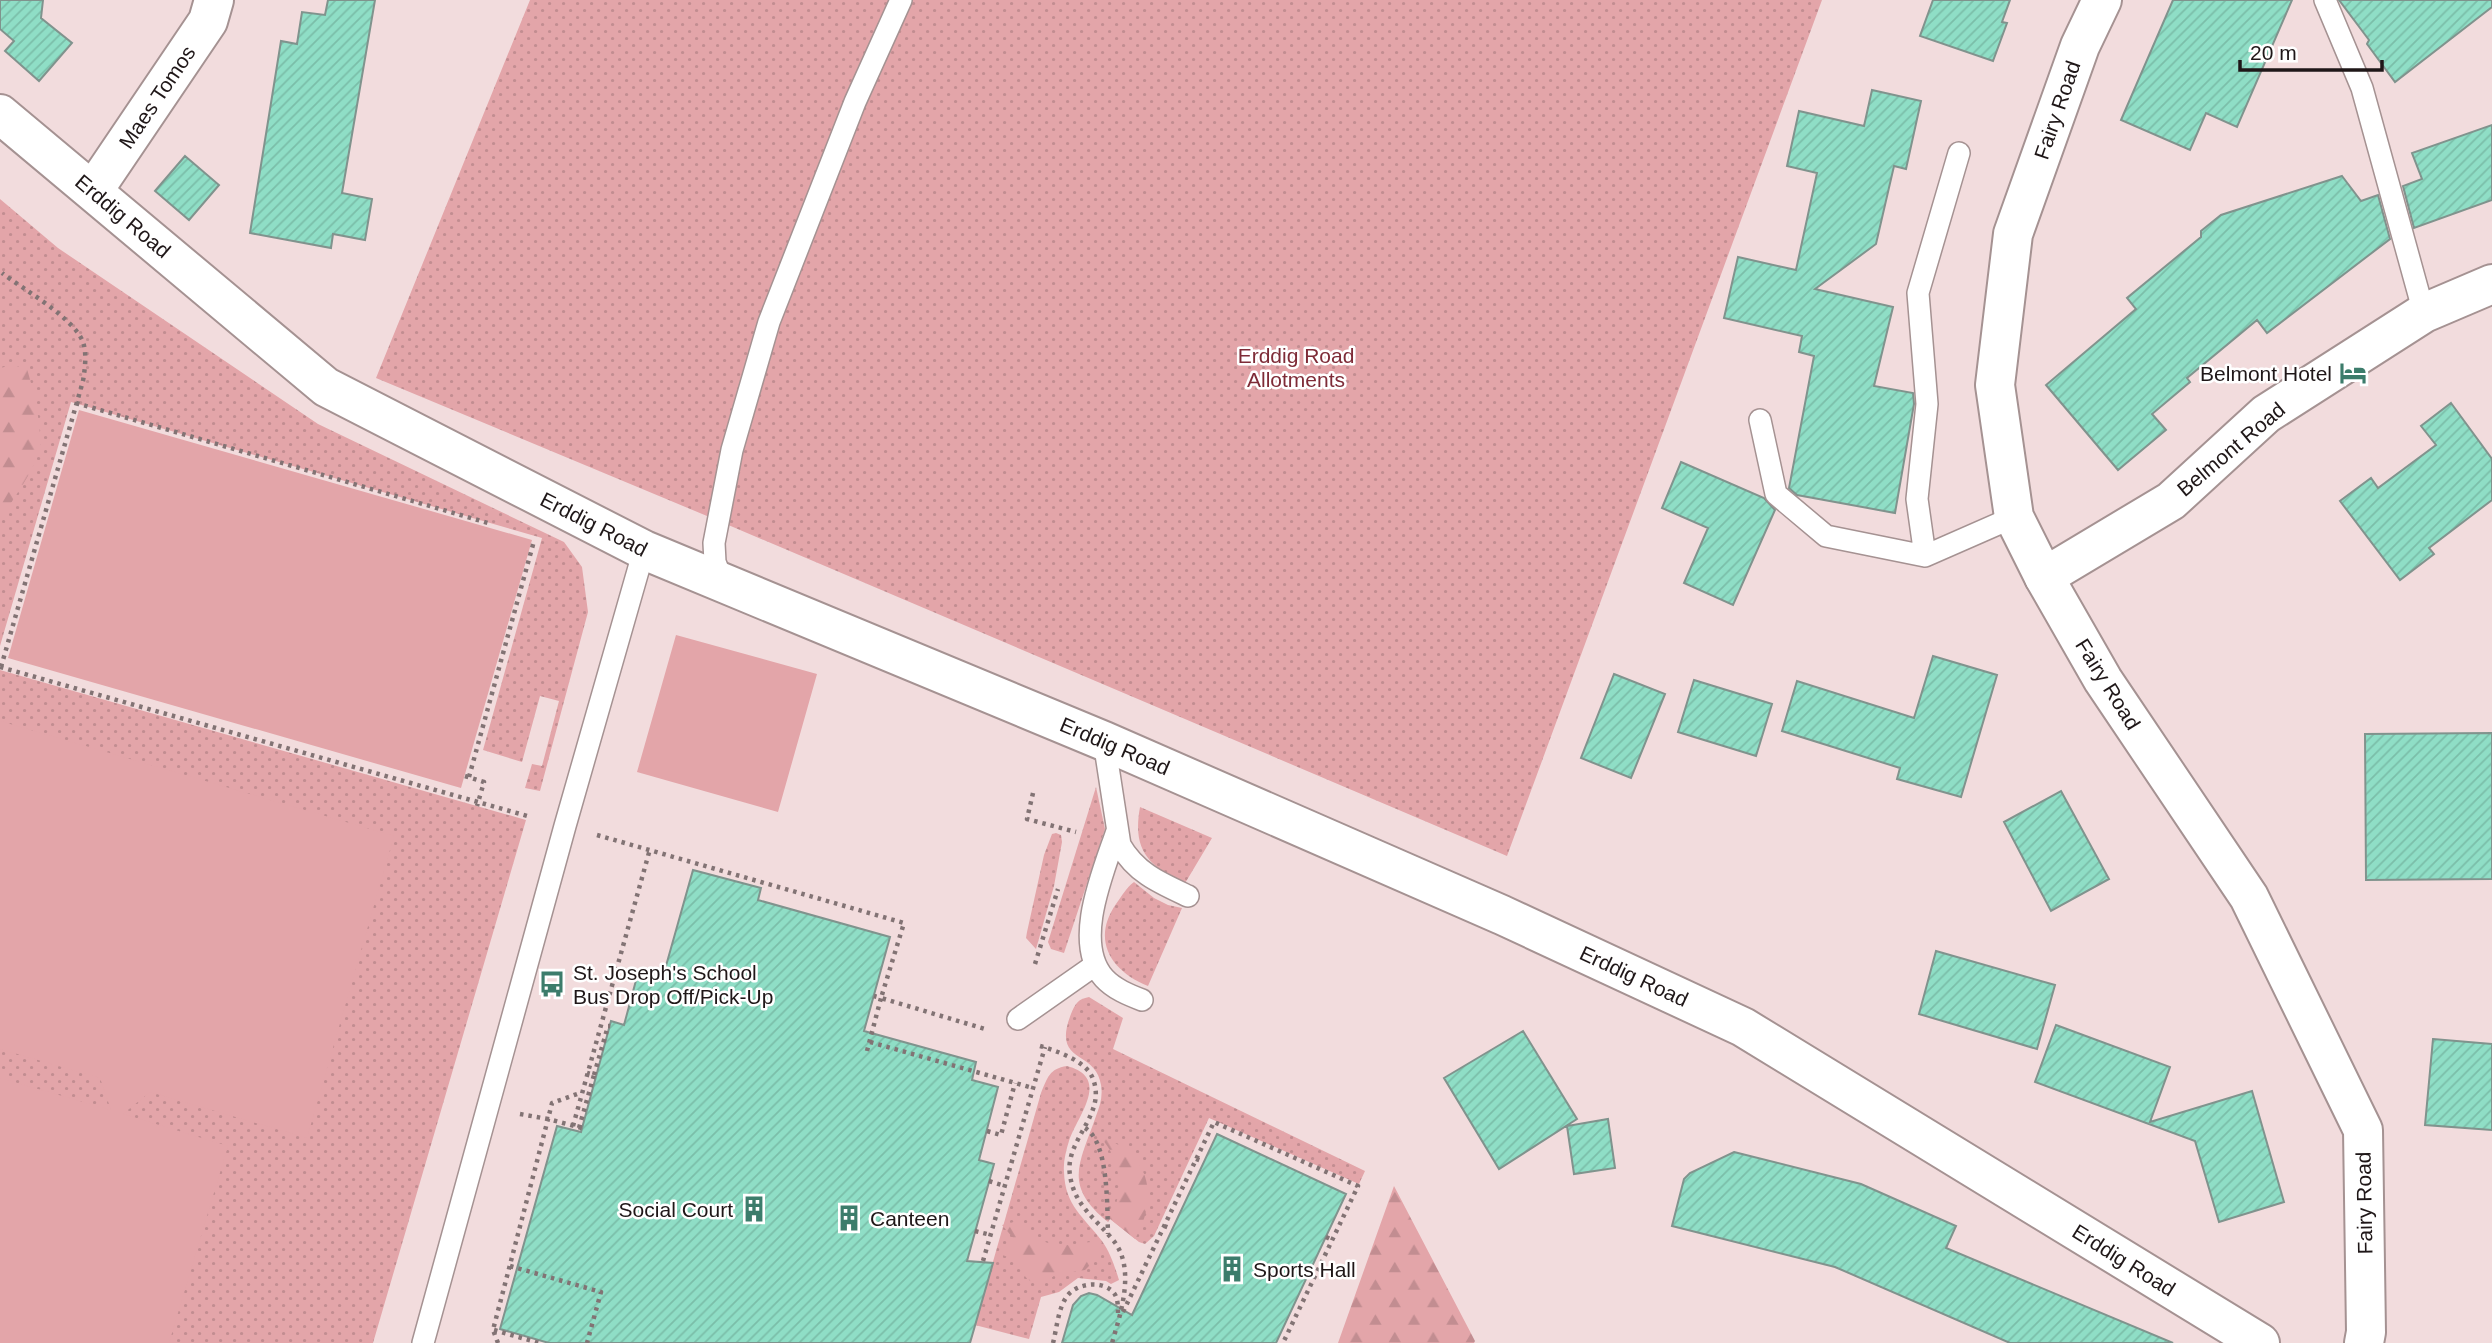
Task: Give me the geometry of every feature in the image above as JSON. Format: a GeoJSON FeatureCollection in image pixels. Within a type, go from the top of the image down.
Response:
{"type":"FeatureCollection","features":[{"type":"Feature","properties":{"kind":"street","name":"Maes Tomos"},"geometry":{"type":"LineString","coordinates":[[93,191],[208,21],[214,0]]}},
{"type":"Feature","properties":{"kind":"street","name":"Fairy Road"},"geometry":{"type":"LineString","coordinates":[[2102,0],[2080,46],[2013,234],[1995,385],[2014,517],[2044,577],[2103,680],[2249,897],[2363,1130],[2364,1343]]}},
{"type":"Feature","properties":{"kind":"street","name":"Erddig Road"},"geometry":{"type":"LineString","coordinates":[[0,114],[326,387],[644,550],[1104,741],[1503,915],[1744,1027],[2260,1343]]}},
{"type":"Feature","properties":{"kind":"street","name":"Belmont Road"},"geometry":{"type":"LineString","coordinates":[[2044,577],[2171,500],[2266,414],[2424,313],[2492,284]]}},
{"type":"Feature","properties":{"kind":"lane"},"geometry":{"type":"LineString","coordinates":[[723,583],[715,562],[714,543],[732,450],[769,322],[856,102],[901,0]]}},
{"type":"Feature","properties":{"kind":"lane"},"geometry":{"type":"LineString","coordinates":[[2325,0],[2362,88],[2424,313]]}},
{"type":"Feature","properties":{"kind":"lane"},"geometry":{"type":"LineString","coordinates":[[1925,556],[1917,499],[1927,404],[1918,293],[1959,153]]}},
{"type":"Feature","properties":{"kind":"lane"},"geometry":{"type":"LineString","coordinates":[[1760,420],[1776,494],[1826,536],[1925,556],[2014,517]]}},
{"type":"Feature","properties":{"kind":"lane"},"geometry":{"type":"LineString","coordinates":[[424,1343],[644,550]]}},
{"type":"Feature","properties":{"kind":"lane"},"geometry":{"type":"LineString","coordinates":[[1104,741],[1120,845],[1138,869],[1150,878],[1188,896]]}},
{"type":"Feature","properties":{"kind":"lane"},"geometry":{"type":"LineString","coordinates":[[1117,831],[1093,908],[1090,943],[1095,965],[1105,979],[1123,992],[1142,1000]]}},
{"type":"Feature","properties":{"kind":"lane"},"geometry":{"type":"LineString","coordinates":[[1018,1019],[1095,965]]}},
{"type":"Feature","properties":{"kind":"path"},"geometry":{"type":"LineString","coordinates":[[2,274],[72,324],[83,342],[86,361],[8,649],[0,667],[477,804],[536,818]]}},
{"type":"Feature","properties":{"kind":"path"},"geometry":{"type":"LineString","coordinates":[[76,403],[496,525]]}},
{"type":"Feature","properties":{"kind":"path"},"geometry":{"type":"LineString","coordinates":[[477,804],[484,782],[467,777],[536,537]]}},
{"type":"Feature","properties":{"kind":"path"},"geometry":{"type":"LineString","coordinates":[[1033,793],[1027,819],[1076,832]]}},
{"type":"Feature","properties":{"kind":"path"},"geometry":{"type":"LineString","coordinates":[[606,838],[904,923],[867,1051]]}},
{"type":"Feature","properties":{"kind":"path"},"geometry":{"type":"LineString","coordinates":[[573,1126],[650,849]]}},
{"type":"Feature","properties":{"kind":"path"},"geometry":{"type":"LineString","coordinates":[[874,996],[987,1030]]}},
{"type":"Feature","properties":{"kind":"path"},"geometry":{"type":"LineString","coordinates":[[529,1116],[581,1128],[610,1026]]}},
{"type":"Feature","properties":{"kind":"path"},"geometry":{"type":"LineString","coordinates":[[870,1042],[1033,1088]]}},
{"type":"Feature","properties":{"kind":"path"},"geometry":{"type":"LineString","coordinates":[[1034,1044],[1078,1063],[1092,1075],[1097,1090],[1095,1107],[1073,1151],[1069,1170],[1072,1190],[1085,1212],[1114,1241],[1123,1257],[1125,1276],[1112,1343]]}},
{"type":"Feature","properties":{"kind":"path"},"geometry":{"type":"LineString","coordinates":[[983,1261],[1045,1047]]}},
{"type":"Feature","properties":{"kind":"path"},"geometry":{"type":"LineString","coordinates":[[587,1073],[594,1075]]}},
{"type":"Feature","properties":{"kind":"path"},"geometry":{"type":"LineString","coordinates":[[987,1131],[1001,1135],[1015,1083]]}},
{"type":"Feature","properties":{"kind":"path"},"geometry":{"type":"LineString","coordinates":[[498,1343],[494,1330],[552,1103],[581,1092]]}},
{"type":"Feature","properties":{"kind":"path"},"geometry":{"type":"LineString","coordinates":[[1118,1322],[1214,1122],[1358,1186],[1283,1343]]}},
{"type":"Feature","properties":{"kind":"path"},"geometry":{"type":"LineString","coordinates":[[1085,1128],[1096,1140],[1103,1166],[1108,1234]]}},
{"type":"Feature","properties":{"kind":"path"},"geometry":{"type":"LineString","coordinates":[[1196,1158],[1204,1162]]}},
{"type":"Feature","properties":{"kind":"path"},"geometry":{"type":"LineString","coordinates":[[989,1181],[1006,1186]]}},
{"type":"Feature","properties":{"kind":"path"},"geometry":{"type":"LineString","coordinates":[[1164,1226],[1172,1229]]}},
{"type":"Feature","properties":{"kind":"path"},"geometry":{"type":"LineString","coordinates":[[975,1231],[991,1236]]}},
{"type":"Feature","properties":{"kind":"path"},"geometry":{"type":"LineString","coordinates":[[1326,1237],[1332,1240]]}},
{"type":"Feature","properties":{"kind":"path"},"geometry":{"type":"LineString","coordinates":[[510,1266],[601,1292],[587,1343]]}},
{"type":"Feature","properties":{"kind":"path"},"geometry":{"type":"LineString","coordinates":[[1053,1343],[1063,1304],[1069,1293],[1079,1286],[1091,1284],[1105,1287],[1114,1293],[1118,1322]]}},
{"type":"Feature","properties":{"kind":"path"},"geometry":{"type":"LineString","coordinates":[[494,1330],[538,1343]]}},
{"type":"Feature","properties":{"kind":"green space","name":"Erddig Road Allotments"},"geometry":{"type":"Polygon","coordinates":[[[530,0],[1822,0],[1507,856],[376,378],[530,0]]]}},
{"type":"Feature","properties":{"kind":"green space"},"geometry":{"type":"Polygon","coordinates":[[[0,199],[58,248],[318,424],[564,542],[582,567],[588,612],[540,791],[525,788],[532,764],[542,766],[559,701],[540,696],[522,762],[483,750],[542,538],[71,402],[0,646],[0,199]]]}},
{"type":"Feature","properties":{"kind":"green space"},"geometry":{"type":"Polygon","coordinates":[[[13,365],[27,369],[38,417],[40,446],[30,473],[0,518],[0,368],[13,365]]]}},
{"type":"Feature","properties":{"kind":"green space"},"geometry":{"type":"Polygon","coordinates":[[[79,410],[532,540],[461,788],[8,658],[79,410]]]}},
{"type":"Feature","properties":{"kind":"green space"},"geometry":{"type":"Polygon","coordinates":[[[676,635],[817,674],[778,812],[637,772],[676,635]]]}},
{"type":"Feature","properties":{"kind":"green space"},"geometry":{"type":"Polygon","coordinates":[[[0,670],[526,820],[373,1343],[0,1343],[0,670]]]}},
{"type":"Feature","properties":{"kind":"green space"},"geometry":{"type":"Polygon","coordinates":[[[0,721],[394,836],[307,1138],[150,1092],[123,1114],[228,1146],[169,1343],[0,1343],[0,1078],[111,1110],[100,1078],[0,1049],[0,721]]]}},
{"type":"Feature","properties":{"kind":"green space"},"geometry":{"type":"Polygon","coordinates":[[[1096,787],[1105,829],[1064,953],[1051,949],[1048,942],[1096,787]]]}},
{"type":"Feature","properties":{"kind":"green space"},"geometry":{"type":"Polygon","coordinates":[[[1140,807],[1212,838],[1184,885],[1161,870],[1146,855],[1139,835],[1140,807]]]}},
{"type":"Feature","properties":{"kind":"green space"},"geometry":{"type":"Polygon","coordinates":[[[1052,834],[1061,835],[1062,842],[1054,886],[1036,949],[1026,938],[1027,932],[1044,855],[1052,834]]]}},
{"type":"Feature","properties":{"kind":"green space"},"geometry":{"type":"Polygon","coordinates":[[[1134,882],[1154,898],[1182,908],[1148,986],[1135,980],[1115,963],[1105,942],[1109,917],[1124,892],[1134,882]]]}},
{"type":"Feature","properties":{"kind":"green space"},"geometry":{"type":"Polygon","coordinates":[[[1089,997],[1123,1018],[1113,1049],[1365,1171],[1359,1184],[1209,1118],[1154,1236],[1145,1244],[1110,1219],[1108,1222],[1084,1196],[1079,1173],[1100,1105],[1101,1085],[1091,1066],[1070,1049],[1067,1042],[1066,1030],[1074,1007],[1089,997]]]}},
{"type":"Feature","properties":{"kind":"green space"},"geometry":{"type":"Polygon","coordinates":[[[1067,1066],[1080,1072],[1087,1079],[1090,1088],[1067,1149],[1064,1164],[1065,1184],[1077,1210],[1102,1241],[1119,1280],[1111,1284],[1078,1278],[1059,1292],[1041,1297],[1029,1339],[975,1325],[1041,1093],[1053,1072],[1067,1066]]]}},
{"type":"Feature","properties":{"kind":"green space"},"geometry":{"type":"Polygon","coordinates":[[[1100,1137],[1130,1153],[1145,1177],[1147,1207],[1135,1239],[1109,1218],[1118,1198],[1118,1176],[1112,1155],[1100,1137]]]}},
{"type":"Feature","properties":{"kind":"green space"},"geometry":{"type":"Polygon","coordinates":[[[1394,1186],[1475,1341],[1474,1343],[1338,1343],[1394,1186]]]}},
{"type":"Feature","properties":{"kind":"green space"},"geometry":{"type":"Polygon","coordinates":[[[1014,1222],[1052,1244],[1102,1242],[1093,1262],[1085,1270],[1055,1275],[1046,1281],[1035,1283],[1024,1275],[1016,1257],[1004,1256],[1014,1239],[1002,1225],[1014,1222]]]}},
{"type":"Feature","properties":{"kind":"building"},"geometry":{"type":"Polygon","coordinates":[[[0,0],[43,0],[41,18],[72,43],[39,81],[5,51],[14,41],[0,29],[0,0]]]}},
{"type":"Feature","properties":{"kind":"building"},"geometry":{"type":"Polygon","coordinates":[[[328,0],[375,0],[342,193],[372,199],[365,240],[333,234],[331,248],[250,233],[281,41],[297,44],[302,12],[325,15],[328,0]]]}},
{"type":"Feature","properties":{"kind":"building"},"geometry":{"type":"Polygon","coordinates":[[[1933,0],[2010,0],[2002,22],[2007,23],[1993,61],[1920,36],[1933,0]]]}},
{"type":"Feature","properties":{"kind":"building"},"geometry":{"type":"Polygon","coordinates":[[[2173,0],[2292,0],[2237,127],[2206,113],[2190,150],[2121,120],[2173,0]]]}},
{"type":"Feature","properties":{"kind":"building"},"geometry":{"type":"Polygon","coordinates":[[[2339,0],[2492,0],[2492,7],[2395,82],[2367,44],[2369,40],[2339,0]]]}},
{"type":"Feature","properties":{"kind":"building"},"geometry":{"type":"Polygon","coordinates":[[[1872,90],[1921,101],[1906,169],[1894,166],[1876,244],[1815,289],[1893,307],[1874,386],[1913,393],[1914,404],[1895,513],[1797,495],[1789,488],[1814,356],[1799,352],[1802,336],[1724,318],[1738,257],[1796,270],[1817,173],[1787,166],[1799,111],[1864,126],[1872,90]]]}},
{"type":"Feature","properties":{"kind":"building"},"geometry":{"type":"Polygon","coordinates":[[[2492,125],[2492,200],[2414,228],[2403,186],[2422,179],[2412,153],[2492,125]]]}},
{"type":"Feature","properties":{"kind":"building"},"geometry":{"type":"Polygon","coordinates":[[[185,156],[219,185],[189,220],[155,191],[185,156]]]}},
{"type":"Feature","properties":{"kind":"building"},"geometry":{"type":"Polygon","coordinates":[[[2342,176],[2361,201],[2378,195],[2390,239],[2267,333],[2257,320],[2187,378],[2190,382],[2152,414],[2166,430],[2118,470],[2046,385],[2136,309],[2127,298],[2201,237],[2201,231],[2221,215],[2342,176]]]}},
{"type":"Feature","properties":{"kind":"building"},"geometry":{"type":"Polygon","coordinates":[[[2451,403],[2492,459],[2492,500],[2429,548],[2434,554],[2400,580],[2340,501],[2371,478],[2378,488],[2436,445],[2421,426],[2451,403]]]}},
{"type":"Feature","properties":{"kind":"building"},"geometry":{"type":"Polygon","coordinates":[[[1681,462],[1764,498],[1775,510],[1733,605],[1684,583],[1708,528],[1662,508],[1681,462]]]}},
{"type":"Feature","properties":{"kind":"building"},"geometry":{"type":"Polygon","coordinates":[[[1933,656],[1997,675],[1961,797],[1897,779],[1900,768],[1782,731],[1797,681],[1914,718],[1933,656]]]}},
{"type":"Feature","properties":{"kind":"building"},"geometry":{"type":"Polygon","coordinates":[[[1614,674],[1665,694],[1631,778],[1581,758],[1614,674]]]}},
{"type":"Feature","properties":{"kind":"building"},"geometry":{"type":"Polygon","coordinates":[[[1694,680],[1772,704],[1756,756],[1678,732],[1694,680]]]}},
{"type":"Feature","properties":{"kind":"building"},"geometry":{"type":"Polygon","coordinates":[[[2492,733],[2492,879],[2366,880],[2365,734],[2492,733]]]}},
{"type":"Feature","properties":{"kind":"building"},"geometry":{"type":"Polygon","coordinates":[[[2061,791],[2109,879],[2051,911],[2004,822],[2061,791]]]}},
{"type":"Feature","properties":{"kind":"building"},"geometry":{"type":"Polygon","coordinates":[[[693,870],[761,888],[758,900],[890,937],[864,1031],[976,1062],[972,1080],[998,1087],[979,1160],[994,1164],[967,1261],[993,1263],[970,1343],[549,1343],[500,1329],[557,1126],[581,1132],[611,1021],[624,1025],[638,973],[662,980],[693,870]]]}},
{"type":"Feature","properties":{"kind":"building"},"geometry":{"type":"Polygon","coordinates":[[[1936,951],[2055,985],[2037,1049],[1919,1014],[1936,951]]]}},
{"type":"Feature","properties":{"kind":"building"},"geometry":{"type":"Polygon","coordinates":[[[2056,1025],[2170,1067],[2150,1122],[2252,1091],[2284,1202],[2219,1222],[2195,1141],[2035,1082],[2056,1025]]]}},
{"type":"Feature","properties":{"kind":"building"},"geometry":{"type":"Polygon","coordinates":[[[1523,1031],[1577,1119],[1499,1169],[1444,1078],[1523,1031]]]}},
{"type":"Feature","properties":{"kind":"building"},"geometry":{"type":"Polygon","coordinates":[[[2433,1039],[2492,1044],[2492,1130],[2425,1125],[2433,1039]]]}},
{"type":"Feature","properties":{"kind":"building"},"geometry":{"type":"Polygon","coordinates":[[[1608,1119],[1615,1168],[1574,1174],[1567,1126],[1608,1119]]]}},
{"type":"Feature","properties":{"kind":"building","name":"Sports Hall"},"geometry":{"type":"Polygon","coordinates":[[[1217,1134],[1346,1194],[1276,1343],[1062,1343],[1073,1305],[1081,1296],[1089,1293],[1097,1295],[1132,1315],[1217,1134]]]}},
{"type":"Feature","properties":{"kind":"building"},"geometry":{"type":"Polygon","coordinates":[[[1734,1152],[1861,1184],[1956,1226],[1946,1248],[2173,1343],[2010,1343],[1835,1267],[1672,1226],[1684,1179],[1690,1173],[1734,1152]]]}},
{"type":"Feature","properties":{"kind":"place","name":"Belmont Hotel"},"geometry":{"type":"Point","coordinates":[2353,373]}},
{"type":"Feature","properties":{"kind":"place","name":"St. Joseph's School Bus Drop Off/Pick-Up"},"geometry":{"type":"Point","coordinates":[552,984]}},
{"type":"Feature","properties":{"kind":"place","name":"Social Court"},"geometry":{"type":"Point","coordinates":[754,1209]}},
{"type":"Feature","properties":{"kind":"place","name":"Canteen"},"geometry":{"type":"Point","coordinates":[849,1218]}},
{"type":"Feature","properties":{"kind":"place","name":"Sports Hall"},"geometry":{"type":"Point","coordinates":[1232,1269]}}]}
